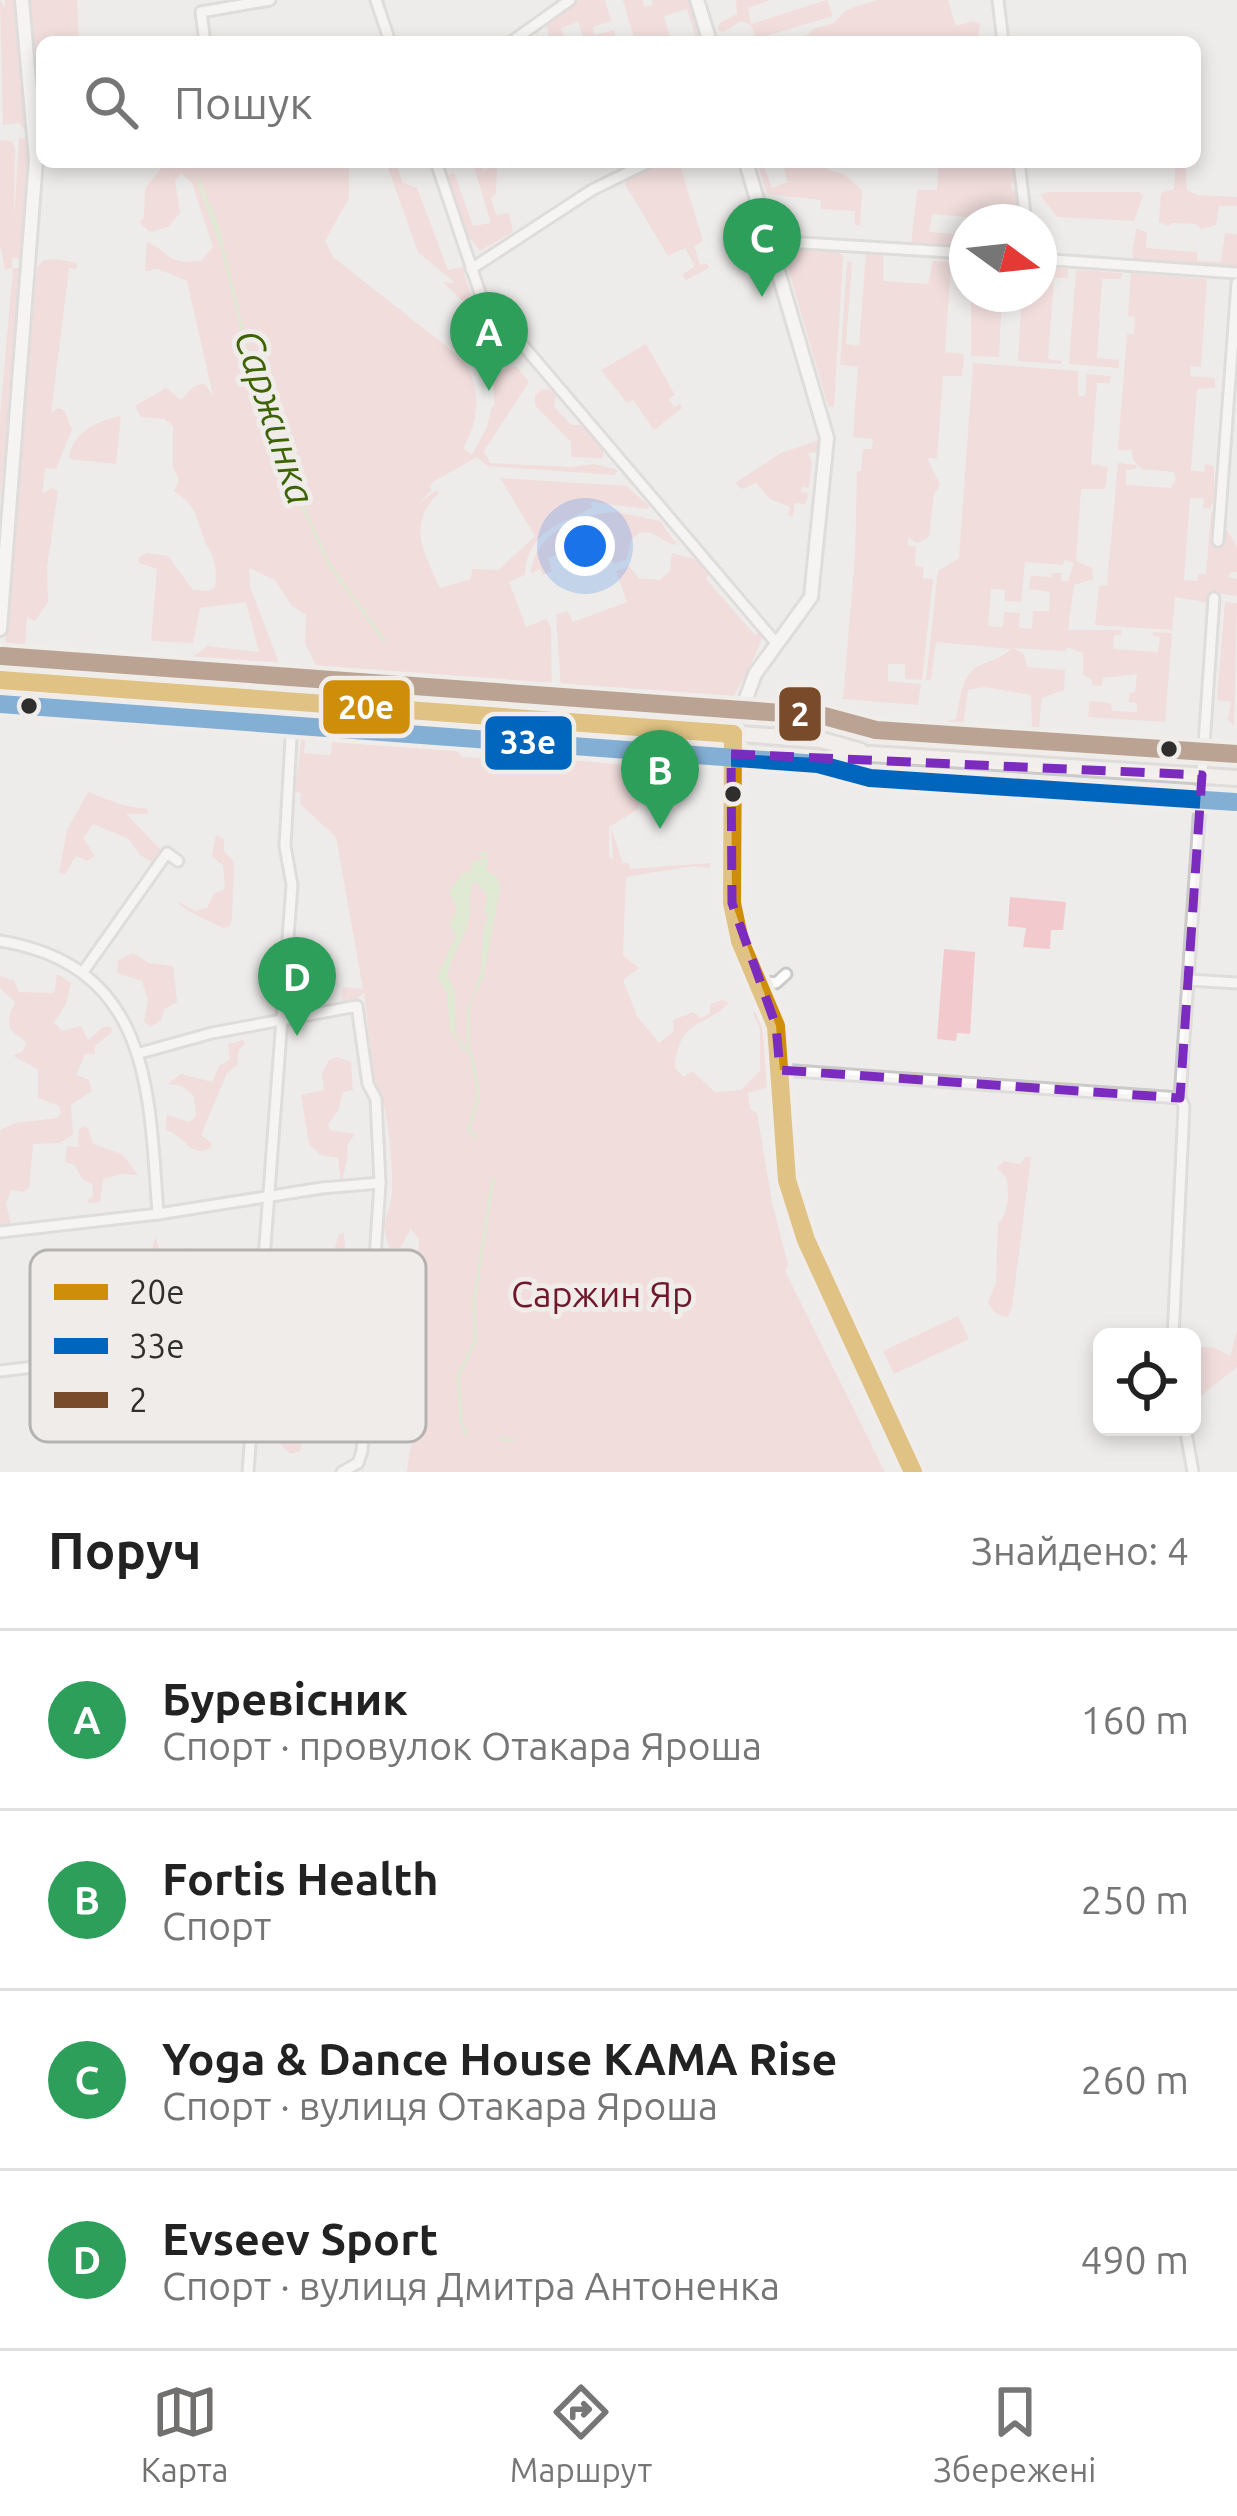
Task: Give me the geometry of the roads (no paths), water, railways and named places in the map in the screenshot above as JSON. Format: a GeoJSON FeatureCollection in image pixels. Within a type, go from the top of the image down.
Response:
{"type":"FeatureCollection","features":[{"type":"Feature","properties":{"kind":"main road"},"geometry":{"type":"LineString","coordinates":[[0,680],[822,740],[872,754]]}},
{"type":"Feature","properties":{"kind":"main road"},"geometry":{"type":"LineString","coordinates":[[0,700],[731,754],[818,759],[872,754],[1237,778]]}},
{"type":"Feature","properties":{"kind":"street"},"geometry":{"type":"LineString","coordinates":[[22,0],[36,110]]}},
{"type":"Feature","properties":{"kind":"street"},"geometry":{"type":"LineString","coordinates":[[204,36],[201,12],[270,0]]}},
{"type":"Feature","properties":{"kind":"street"},"geometry":{"type":"LineString","coordinates":[[376,0],[388,36]]}},
{"type":"Feature","properties":{"kind":"street"},"geometry":{"type":"LineString","coordinates":[[519,36],[570,0]]}},
{"type":"Feature","properties":{"kind":"street"},"geometry":{"type":"LineString","coordinates":[[697,0],[708,36]]}},
{"type":"Feature","properties":{"kind":"street"},"geometry":{"type":"LineString","coordinates":[[998,0],[1002,36]]}},
{"type":"Feature","properties":{"kind":"street"},"geometry":{"type":"LineString","coordinates":[[0,629],[36,160]]}},
{"type":"Feature","properties":{"kind":"street"},"geometry":{"type":"LineString","coordinates":[[438,168],[481,296],[777,644]]}},
{"type":"Feature","properties":{"kind":"street"},"geometry":{"type":"LineString","coordinates":[[471,269],[592,190],[638,168]]}},
{"type":"Feature","properties":{"kind":"street"},"geometry":{"type":"LineString","coordinates":[[748,168],[827,438],[814,587],[795,624],[755,674],[733,734],[732,903],[740,941],[776,1026],[783,1154],[795,1208],[913,1472]]}},
{"type":"Feature","properties":{"kind":"street"},"geometry":{"type":"LineString","coordinates":[[1020,168],[1024,204]]}},
{"type":"Feature","properties":{"kind":"street"},"geometry":{"type":"LineString","coordinates":[[770,241],[949,252]]}},
{"type":"Feature","properties":{"kind":"street"},"geometry":{"type":"LineString","coordinates":[[1057,260],[1237,273]]}},
{"type":"Feature","properties":{"kind":"street"},"geometry":{"type":"LineString","coordinates":[[1218,541],[1237,283]]}},
{"type":"Feature","properties":{"kind":"street"},"geometry":{"type":"LineString","coordinates":[[1173,1328],[1184,1106],[1180,1098],[1214,598]]}},
{"type":"Feature","properties":{"kind":"street"},"geometry":{"type":"LineString","coordinates":[[267,1250],[292,886],[285,846],[293,702]]}},
{"type":"Feature","properties":{"kind":"street"},"geometry":{"type":"LineString","coordinates":[[83,972],[167,853],[178,861]]}},
{"type":"Feature","properties":{"kind":"street"},"geometry":{"type":"LineString","coordinates":[[0,941],[51,954],[83,972],[124,1016],[140,1053],[158,1214]]}},
{"type":"Feature","properties":{"kind":"street"},"geometry":{"type":"LineString","coordinates":[[756,981],[776,983],[787,974]]}},
{"type":"Feature","properties":{"kind":"street"},"geometry":{"type":"LineString","coordinates":[[1188,980],[1237,983]]}},
{"type":"Feature","properties":{"kind":"street"},"geometry":{"type":"LineString","coordinates":[[140,1053],[357,1006],[368,1084],[376,1099],[380,1183],[376,1250]]}},
{"type":"Feature","properties":{"kind":"street"},"geometry":{"type":"LineString","coordinates":[[780,1070],[1180,1098]]}},
{"type":"Feature","properties":{"kind":"street"},"geometry":{"type":"LineString","coordinates":[[0,1232],[380,1183]]}},
{"type":"Feature","properties":{"kind":"street"},"geometry":{"type":"LineString","coordinates":[[0,1371],[30,1367]]}},
{"type":"Feature","properties":{"kind":"street"},"geometry":{"type":"LineString","coordinates":[[1187,1436],[1193,1472]]}},
{"type":"Feature","properties":{"kind":"street"},"geometry":{"type":"LineString","coordinates":[[248,1472],[250,1442]]}},
{"type":"Feature","properties":{"kind":"street"},"geometry":{"type":"LineString","coordinates":[[347,1470],[362,1451],[363,1442]]}},
{"type":"Feature","properties":{"kind":"waterway","name":"Саржинка"},"geometry":{"type":"LineString","coordinates":[[222,247],[198,180],[217,225],[258,395],[279,455],[330,566],[384,640]]}},
{"type":"Feature","properties":{"kind":"waterway","name":"Саржинка"},"geometry":{"type":"LineString","coordinates":[[483,862],[486,853],[480,854],[484,855]]}},
{"type":"Feature","properties":{"kind":"waterway","name":"Саржинка"},"geometry":{"type":"LineString","coordinates":[[468,1048],[469,1004]]}},
{"type":"Feature","properties":{"kind":"waterway","name":"Саржинка"},"geometry":{"type":"LineString","coordinates":[[458,1038],[471,1053],[479,1094],[469,1129],[476,1138]]}},
{"type":"Feature","properties":{"kind":"waterway","name":"Саржинка"},"geometry":{"type":"LineString","coordinates":[[466,1435],[458,1376],[475,1342],[474,1302],[493,1179]]}},
{"type":"Feature","properties":{"kind":"waterway","name":"Саржинка"},"geometry":{"type":"LineString","coordinates":[[500,1439],[514,1440]]}},
{"type":"Feature","properties":{"kind":"place","name":"Yoga & Dance House KAMA Rise"},"geometry":{"type":"Point","coordinates":[762,297]}},
{"type":"Feature","properties":{"kind":"place","name":"Буревісник"},"geometry":{"type":"Point","coordinates":[489,391]}},
{"type":"Feature","properties":{"kind":"place","name":"Fortis Health"},"geometry":{"type":"Point","coordinates":[660,829]}},
{"type":"Feature","properties":{"kind":"place","name":"Evseev Sport"},"geometry":{"type":"Point","coordinates":[297,1036]}},
{"type":"Feature","properties":{"kind":"park label","name":"Саржин Яр"},"geometry":{"type":"Point","coordinates":[602,1294]}}]}
